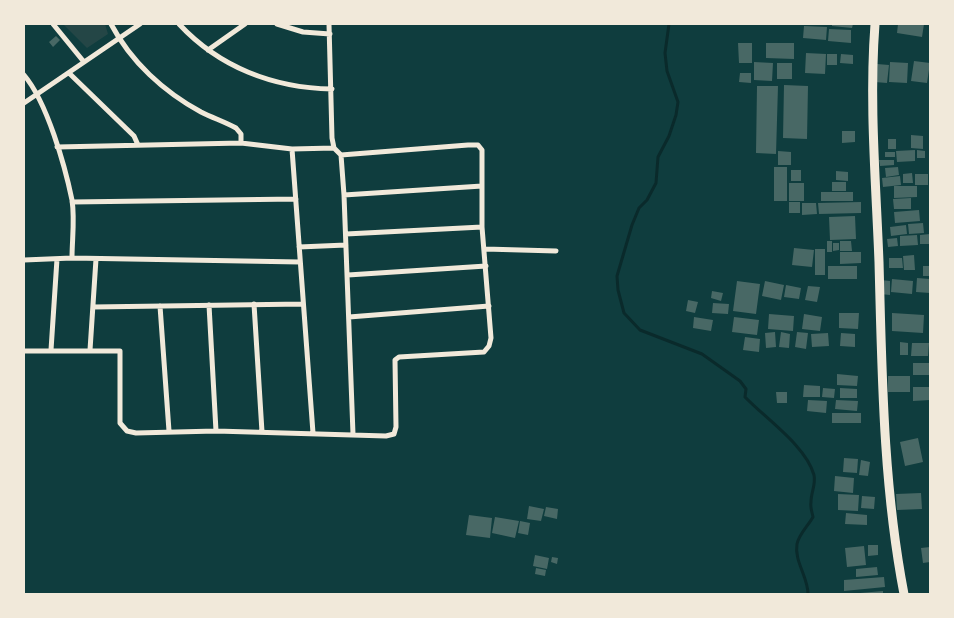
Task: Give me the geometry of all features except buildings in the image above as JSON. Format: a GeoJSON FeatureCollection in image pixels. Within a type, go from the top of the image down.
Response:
{"type":"FeatureCollection","features":[{"type":"Feature","properties":{"kind":"main road"},"geometry":{"type":"LineString","coordinates":[[875,24],[873,100],[883,415],[888,475],[904,594]]}},
{"type":"Feature","properties":{"kind":"street"},"geometry":{"type":"LineString","coordinates":[[53,24],[84,62]]}},
{"type":"Feature","properties":{"kind":"street"},"geometry":{"type":"LineString","coordinates":[[112,24],[119,38],[142,67],[192,107],[240,131],[241,143]]}},
{"type":"Feature","properties":{"kind":"street"},"geometry":{"type":"LineString","coordinates":[[24,103],[70,74],[84,62],[140,24]]}},
{"type":"Feature","properties":{"kind":"street"},"geometry":{"type":"LineString","coordinates":[[179,24],[208,50],[235,67],[264,79],[302,88],[332,89]]}},
{"type":"Feature","properties":{"kind":"street"},"geometry":{"type":"LineString","coordinates":[[208,50],[246,24]]}},
{"type":"Feature","properties":{"kind":"street"},"geometry":{"type":"LineString","coordinates":[[277,24],[294,30],[330,34]]}},
{"type":"Feature","properties":{"kind":"street"},"geometry":{"type":"LineString","coordinates":[[329,24],[334,148],[341,155],[344,195],[353,434]]}},
{"type":"Feature","properties":{"kind":"street"},"geometry":{"type":"LineString","coordinates":[[70,74],[134,136],[138,145]]}},
{"type":"Feature","properties":{"kind":"street"},"geometry":{"type":"LineString","coordinates":[[24,75],[36,94],[57,147],[72,202],[72,258]]}},
{"type":"Feature","properties":{"kind":"street"},"geometry":{"type":"LineString","coordinates":[[57,147],[241,143],[292,149],[334,148]]}},
{"type":"Feature","properties":{"kind":"street"},"geometry":{"type":"LineString","coordinates":[[24,351],[120,351],[120,423],[127,431],[136,433],[216,431],[386,436],[394,434],[396,428],[395,360],[399,358],[484,352],[489,346],[491,338],[482,228],[482,150],[478,145],[341,155]]}},
{"type":"Feature","properties":{"kind":"street"},"geometry":{"type":"LineString","coordinates":[[292,149],[313,433]]}},
{"type":"Feature","properties":{"kind":"street"},"geometry":{"type":"LineString","coordinates":[[344,195],[482,186]]}},
{"type":"Feature","properties":{"kind":"street"},"geometry":{"type":"LineString","coordinates":[[72,202],[296,199]]}},
{"type":"Feature","properties":{"kind":"street"},"geometry":{"type":"LineString","coordinates":[[346,234],[482,228]]}},
{"type":"Feature","properties":{"kind":"street"},"geometry":{"type":"LineString","coordinates":[[299,248],[346,245]]}},
{"type":"Feature","properties":{"kind":"street"},"geometry":{"type":"LineString","coordinates":[[485,249],[556,251]]}},
{"type":"Feature","properties":{"kind":"street"},"geometry":{"type":"LineString","coordinates":[[24,260],[72,258],[300,262]]}},
{"type":"Feature","properties":{"kind":"street"},"geometry":{"type":"LineString","coordinates":[[51,350],[57,259]]}},
{"type":"Feature","properties":{"kind":"street"},"geometry":{"type":"LineString","coordinates":[[90,350],[96,259]]}},
{"type":"Feature","properties":{"kind":"street"},"geometry":{"type":"LineString","coordinates":[[348,275],[486,266]]}},
{"type":"Feature","properties":{"kind":"street"},"geometry":{"type":"LineString","coordinates":[[254,304],[262,432]]}},
{"type":"Feature","properties":{"kind":"street"},"geometry":{"type":"LineString","coordinates":[[93,307],[303,304]]}},
{"type":"Feature","properties":{"kind":"street"},"geometry":{"type":"LineString","coordinates":[[209,305],[216,431]]}},
{"type":"Feature","properties":{"kind":"street"},"geometry":{"type":"LineString","coordinates":[[160,306],[169,431]]}},
{"type":"Feature","properties":{"kind":"street"},"geometry":{"type":"LineString","coordinates":[[350,317],[489,306]]}},
{"type":"Feature","properties":{"kind":"shaded area"},"geometry":{"type":"Polygon","coordinates":[[[63,24],[105,24],[108,34],[87,48],[63,24]]]}},
{"type":"Feature","properties":{"kind":"waterway"},"geometry":{"type":"LineString","coordinates":[[669,24],[665,53],[667,71],[678,102],[676,115],[669,136],[658,157],[656,183],[647,200],[639,208],[632,225],[617,276],[618,290],[624,313],[640,330],[702,354],[740,381],[746,389],[745,397],[794,443],[810,464],[814,475],[811,504],[813,517],[797,544],[797,557],[806,581],[808,594]]}}]}
